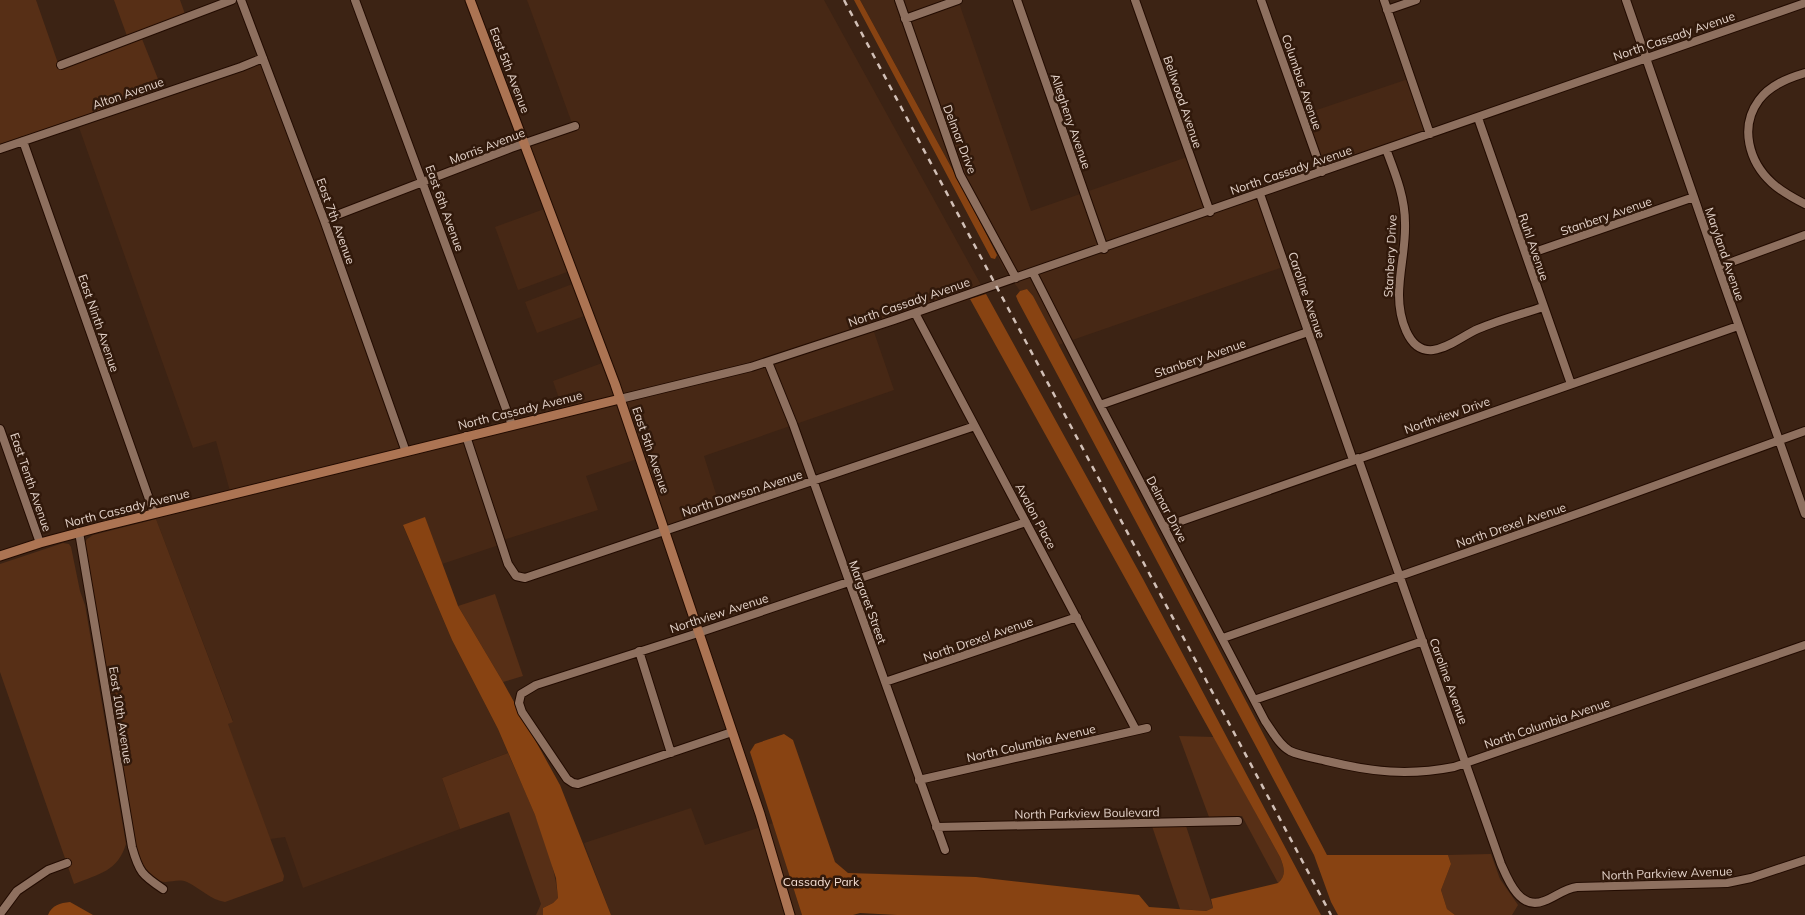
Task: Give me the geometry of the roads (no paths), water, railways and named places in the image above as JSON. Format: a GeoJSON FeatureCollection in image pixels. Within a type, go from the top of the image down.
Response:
{"type":"FeatureCollection","features":[{"type":"Feature","properties":{"kind":"main road","name":"East 5th Avenue"},"geometry":{"type":"LineString","coordinates":[[470,0],[620,399],[760,814],[790,915]]}},
{"type":"Feature","properties":{"kind":"main road","name":"North Cassady Avenue"},"geometry":{"type":"LineString","coordinates":[[0,556],[79,532],[154,513],[620,399]]}},
{"type":"Feature","properties":{"kind":"street"},"geometry":{"type":"LineString","coordinates":[[61,64],[232,0]]}},
{"type":"Feature","properties":{"kind":"street","name":"East 7th Avenue"},"geometry":{"type":"LineString","coordinates":[[241,0],[324,220],[406,452]]}},
{"type":"Feature","properties":{"kind":"street","name":"East 6th Avenue"},"geometry":{"type":"LineString","coordinates":[[355,0],[512,425]]}},
{"type":"Feature","properties":{"kind":"street","name":"Delmar Drive"},"geometry":{"type":"LineString","coordinates":[[899,0],[960,175],[1016,278]]}},
{"type":"Feature","properties":{"kind":"street"},"geometry":{"type":"LineString","coordinates":[[905,18],[958,0]]}},
{"type":"Feature","properties":{"kind":"street","name":"Allegheny Avenue"},"geometry":{"type":"LineString","coordinates":[[1017,0],[1104,248]]}},
{"type":"Feature","properties":{"kind":"street","name":"Bellwood Avenue"},"geometry":{"type":"LineString","coordinates":[[1135,0],[1210,212]]}},
{"type":"Feature","properties":{"kind":"street","name":"Columbus Avenue"},"geometry":{"type":"LineString","coordinates":[[1261,0],[1322,172]]}},
{"type":"Feature","properties":{"kind":"street"},"geometry":{"type":"LineString","coordinates":[[1384,0],[1430,134]]}},
{"type":"Feature","properties":{"kind":"street"},"geometry":{"type":"LineString","coordinates":[[1387,10],[1416,0]]}},
{"type":"Feature","properties":{"kind":"street","name":"Maryland Avenue"},"geometry":{"type":"LineString","coordinates":[[1626,0],[1805,514]]}},
{"type":"Feature","properties":{"kind":"street","name":"North Cassady Avenue"},"geometry":{"type":"LineString","coordinates":[[620,399],[711,378],[768,362],[1016,278],[1033,274],[1805,3]]}},
{"type":"Feature","properties":{"kind":"street","name":"Alton Avenue"},"geometry":{"type":"LineString","coordinates":[[0,149],[263,58]]}},
{"type":"Feature","properties":{"kind":"street"},"geometry":{"type":"LineString","coordinates":[[1805,73],[1776,84],[1758,100],[1751,117],[1748,136],[1749,148],[1762,172],[1781,191],[1805,204]]}},
{"type":"Feature","properties":{"kind":"street","name":"Ruhl Avenue"},"geometry":{"type":"LineString","coordinates":[[1478,118],[1571,384]]}},
{"type":"Feature","properties":{"kind":"street","name":"Morris Avenue"},"geometry":{"type":"LineString","coordinates":[[324,220],[575,126]]}},
{"type":"Feature","properties":{"kind":"street","name":"East Ninth Avenue"},"geometry":{"type":"LineString","coordinates":[[23,141],[154,513]]}},
{"type":"Feature","properties":{"kind":"street","name":"Stanbery Drive"},"geometry":{"type":"LineString","coordinates":[[1386,149],[1401,189],[1406,222],[1399,295],[1400,312],[1408,335],[1416,345],[1422,349],[1434,350],[1478,329],[1544,306]]}},
{"type":"Feature","properties":{"kind":"street","name":"Caroline Avenue"},"geometry":{"type":"LineString","coordinates":[[1260,194],[1308,332],[1423,641],[1501,864],[1517,894],[1531,902]]}},
{"type":"Feature","properties":{"kind":"street","name":"Stanbery Avenue"},"geometry":{"type":"LineString","coordinates":[[1526,255],[1694,197]]}},
{"type":"Feature","properties":{"kind":"street"},"geometry":{"type":"LineString","coordinates":[[1718,267],[1805,235]]}},
{"type":"Feature","properties":{"kind":"street","name":"Delmar Drive"},"geometry":{"type":"LineString","coordinates":[[1033,274],[1254,700],[1276,736],[1289,750]]}},
{"type":"Feature","properties":{"kind":"street","name":"Avalon Place"},"geometry":{"type":"LineString","coordinates":[[915,313],[1136,730]]}},
{"type":"Feature","properties":{"kind":"street","name":"Northview Drive"},"geometry":{"type":"LineString","coordinates":[[1164,526],[1738,326]]}},
{"type":"Feature","properties":{"kind":"street","name":"Stanbery Avenue"},"geometry":{"type":"LineString","coordinates":[[1100,405],[1308,332]]}},
{"type":"Feature","properties":{"kind":"street","name":"Margaret Street"},"geometry":{"type":"LineString","coordinates":[[768,362],[793,424],[945,850]]}},
{"type":"Feature","properties":{"kind":"street","name":"North Dawson Avenue"},"geometry":{"type":"LineString","coordinates":[[466,436],[508,564],[516,576],[525,578],[814,482],[975,426]]}},
{"type":"Feature","properties":{"kind":"street","name":"East Tenth Avenue"},"geometry":{"type":"LineString","coordinates":[[0,429],[40,543]]}},
{"type":"Feature","properties":{"kind":"street","name":"North Drexel Avenue"},"geometry":{"type":"LineString","coordinates":[[1223,638],[1399,577],[1805,430]]}},
{"type":"Feature","properties":{"kind":"street","name":"Northview Avenue"},"geometry":{"type":"LineString","coordinates":[[671,753],[584,783],[573,784],[563,774],[522,712],[519,703],[521,694],[536,685],[698,633],[1026,522]]}},
{"type":"Feature","properties":{"kind":"street","name":"East 10th Avenue"},"geometry":{"type":"LineString","coordinates":[[79,532],[136,864],[144,876],[163,889]]}},
{"type":"Feature","properties":{"kind":"street","name":"North Drexel Avenue"},"geometry":{"type":"LineString","coordinates":[[885,682],[1077,618]]}},
{"type":"Feature","properties":{"kind":"street"},"geometry":{"type":"LineString","coordinates":[[1254,700],[1423,641]]}},
{"type":"Feature","properties":{"kind":"street","name":"North Columbia Avenue"},"geometry":{"type":"LineString","coordinates":[[1289,750],[1309,757],[1363,770],[1416,773],[1438,770],[1466,763],[1805,645]]}},
{"type":"Feature","properties":{"kind":"street"},"geometry":{"type":"LineString","coordinates":[[639,651],[671,753],[732,732]]}},
{"type":"Feature","properties":{"kind":"street","name":"North Columbia Avenue"},"geometry":{"type":"LineString","coordinates":[[919,780],[1147,728]]}},
{"type":"Feature","properties":{"kind":"street","name":"North Parkview Boulevard"},"geometry":{"type":"LineString","coordinates":[[936,827],[1238,821]]}},
{"type":"Feature","properties":{"kind":"street","name":"North Parkview Avenue"},"geometry":{"type":"LineString","coordinates":[[1531,902],[1544,901],[1563,890],[1577,887],[1736,882],[1805,860]]}},
{"type":"Feature","properties":{"kind":"street"},"geometry":{"type":"LineString","coordinates":[[0,914],[17,891],[48,870],[67,863]]}},
{"type":"Feature","properties":{"kind":"railway"},"geometry":{"type":"LineString","coordinates":[[844,0],[1331,915]]}},
{"type":"Feature","properties":{"kind":"park label","name":"Cassady Park"},"geometry":{"type":"Point","coordinates":[821,881]}}]}
